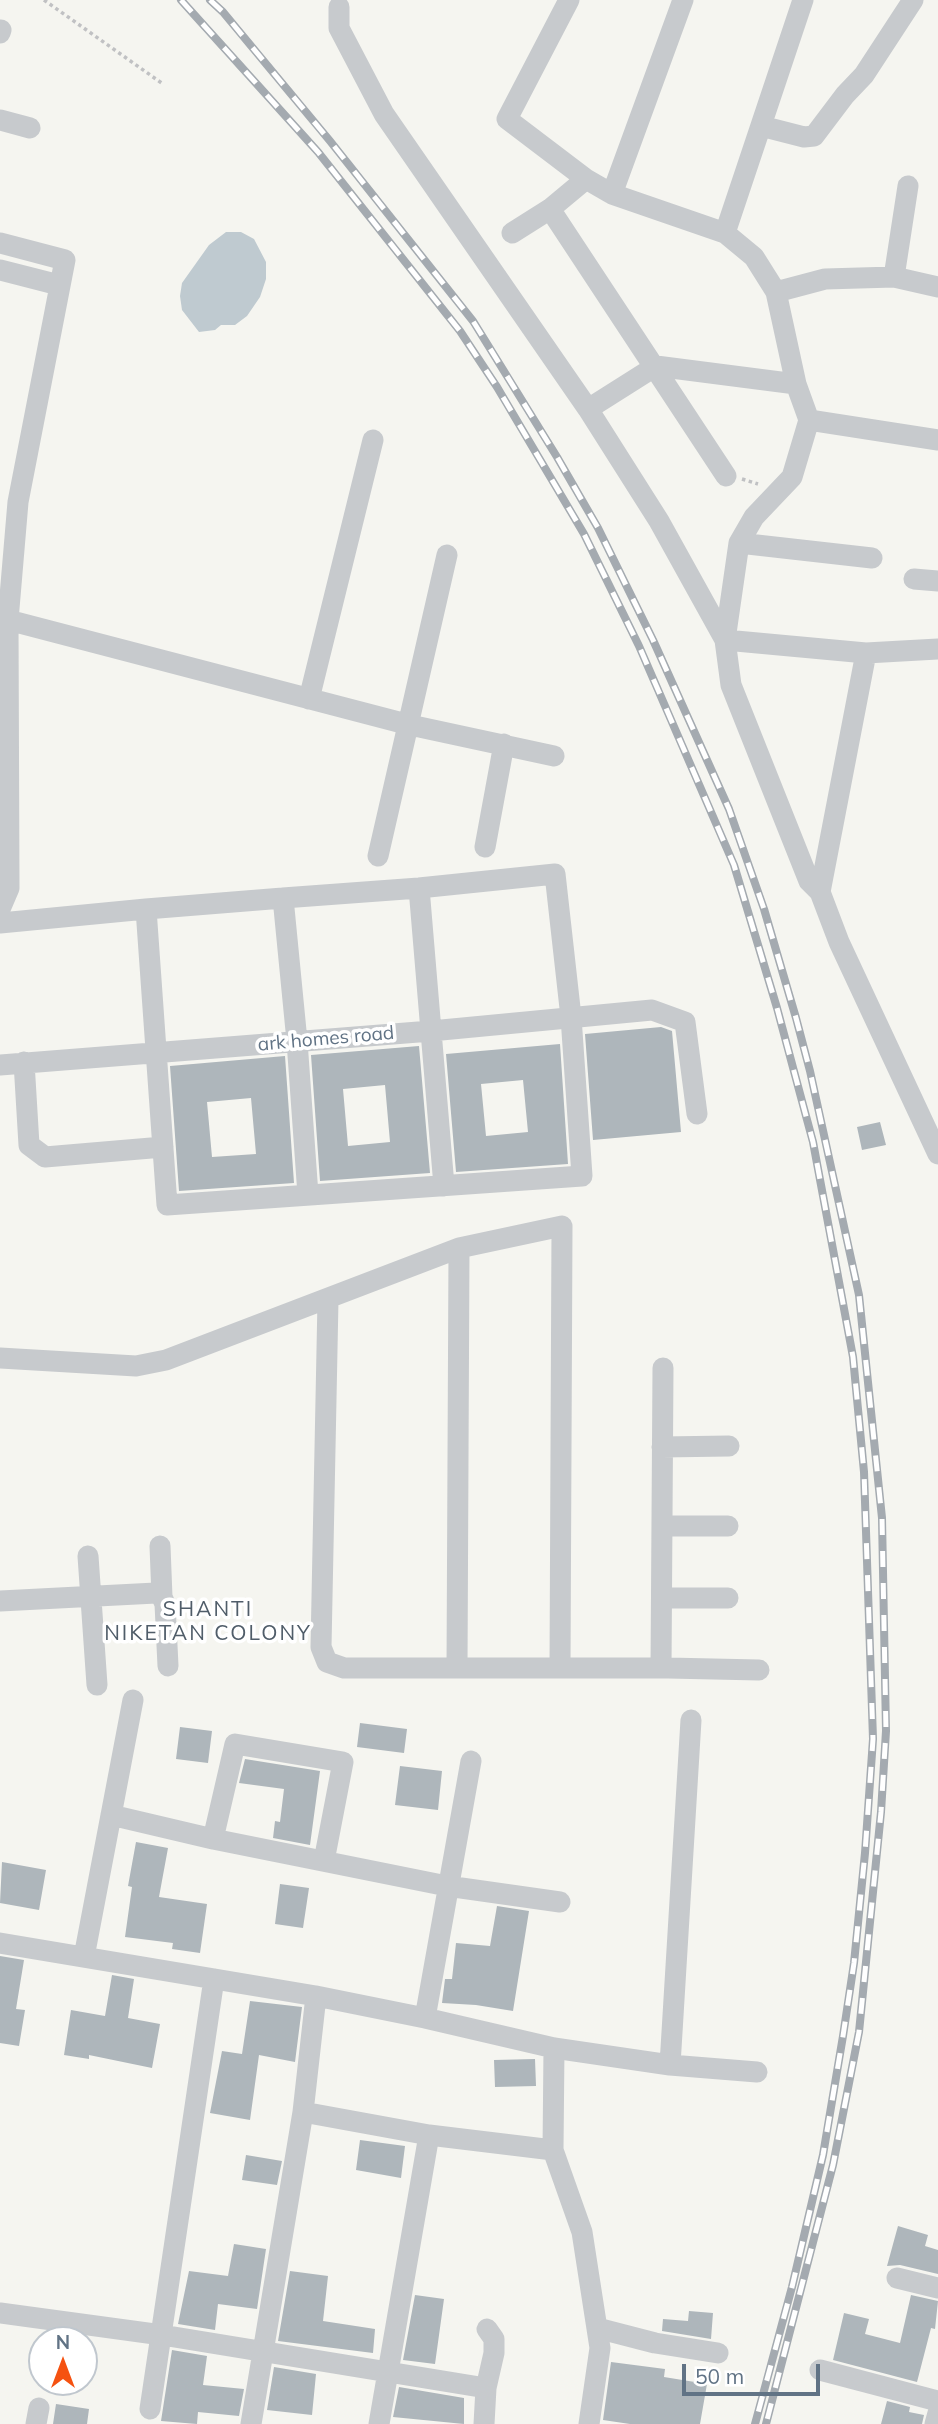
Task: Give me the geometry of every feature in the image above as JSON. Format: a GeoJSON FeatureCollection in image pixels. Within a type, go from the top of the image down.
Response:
{"type":"FeatureCollection","features":[{"type":"Feature","properties":{"kind":"street"},"geometry":{"type":"LineString","coordinates":[[569,0],[507,119],[586,179],[612,194],[725,233],[754,257],[776,292],[796,384],[809,420],[792,477],[754,517],[738,543],[725,640],[731,685],[809,881],[820,892],[839,942],[938,1154]]}},
{"type":"Feature","properties":{"kind":"street"},"geometry":{"type":"LineString","coordinates":[[612,194],[683,0]]}},
{"type":"Feature","properties":{"kind":"street"},"geometry":{"type":"LineString","coordinates":[[725,233],[803,0]]}},
{"type":"Feature","properties":{"kind":"street"},"geometry":{"type":"LineString","coordinates":[[761,127],[804,137],[814,136],[864,75],[913,0]]}},
{"type":"Feature","properties":{"kind":"street"},"geometry":{"type":"LineString","coordinates":[[339,6],[339,28],[384,114],[588,409],[659,521],[725,640]]}},
{"type":"Feature","properties":{"kind":"street"},"geometry":{"type":"LineString","coordinates":[[0,120],[30,128]]}},
{"type":"Feature","properties":{"kind":"street"},"geometry":{"type":"LineString","coordinates":[[512,233],[550,209],[586,179]]}},
{"type":"Feature","properties":{"kind":"street"},"geometry":{"type":"LineString","coordinates":[[894,277],[908,186]]}},
{"type":"Feature","properties":{"kind":"street"},"geometry":{"type":"LineString","coordinates":[[550,209],[726,476]]}},
{"type":"Feature","properties":{"kind":"street"},"geometry":{"type":"LineString","coordinates":[[0,243],[65,260],[18,502],[4,619],[9,888],[0,909]]}},
{"type":"Feature","properties":{"kind":"street"},"geometry":{"type":"LineString","coordinates":[[0,270],[60,285]]}},
{"type":"Feature","properties":{"kind":"street"},"geometry":{"type":"LineString","coordinates":[[776,292],[825,279],[894,277],[938,287]]}},
{"type":"Feature","properties":{"kind":"street"},"geometry":{"type":"LineString","coordinates":[[588,409],[656,366],[796,384]]}},
{"type":"Feature","properties":{"kind":"street"},"geometry":{"type":"LineString","coordinates":[[809,420],[938,440]]}},
{"type":"Feature","properties":{"kind":"street"},"geometry":{"type":"LineString","coordinates":[[309,699],[373,440]]}},
{"type":"Feature","properties":{"kind":"street"},"geometry":{"type":"LineString","coordinates":[[738,543],[872,558]]}},
{"type":"Feature","properties":{"kind":"street"},"geometry":{"type":"LineString","coordinates":[[378,856],[447,555]]}},
{"type":"Feature","properties":{"kind":"street"},"geometry":{"type":"LineString","coordinates":[[914,579],[938,581]]}},
{"type":"Feature","properties":{"kind":"street"},"geometry":{"type":"LineString","coordinates":[[4,619],[309,699],[554,756]]}},
{"type":"Feature","properties":{"kind":"street"},"geometry":{"type":"LineString","coordinates":[[725,640],[866,653],[938,649]]}},
{"type":"Feature","properties":{"kind":"street"},"geometry":{"type":"LineString","coordinates":[[820,892],[866,653]]}},
{"type":"Feature","properties":{"kind":"street"},"geometry":{"type":"LineString","coordinates":[[485,847],[504,744]]}},
{"type":"Feature","properties":{"kind":"street"},"geometry":{"type":"LineString","coordinates":[[0,923],[146,909],[419,888],[555,874],[571,1017],[582,1176],[167,1205],[146,909]]}},
{"type":"Feature","properties":{"kind":"street"},"geometry":{"type":"LineString","coordinates":[[419,888],[443,1185]]}},
{"type":"Feature","properties":{"kind":"street"},"geometry":{"type":"LineString","coordinates":[[283,898],[308,1195]]}},
{"type":"Feature","properties":{"kind":"street","name":"ark homes road"},"geometry":{"type":"LineString","coordinates":[[0,1065],[431,1031],[652,1010],[685,1022],[697,1114]]}},
{"type":"Feature","properties":{"kind":"street"},"geometry":{"type":"LineString","coordinates":[[24,1062],[29,1145],[45,1157],[163,1147]]}},
{"type":"Feature","properties":{"kind":"street"},"geometry":{"type":"LineString","coordinates":[[0,1358],[136,1366],[166,1360],[459,1248],[562,1226],[560,1668]]}},
{"type":"Feature","properties":{"kind":"street"},"geometry":{"type":"LineString","coordinates":[[457,1668],[459,1248]]}},
{"type":"Feature","properties":{"kind":"street"},"geometry":{"type":"LineString","coordinates":[[328,1300],[321,1647],[327,1662],[344,1668],[760,1670]]}},
{"type":"Feature","properties":{"kind":"street"},"geometry":{"type":"LineString","coordinates":[[661,1668],[663,1368]]}},
{"type":"Feature","properties":{"kind":"street"},"geometry":{"type":"LineString","coordinates":[[662,1447],[729,1446]]}},
{"type":"Feature","properties":{"kind":"street"},"geometry":{"type":"LineString","coordinates":[[662,1526],[728,1526]]}},
{"type":"Feature","properties":{"kind":"street"},"geometry":{"type":"LineString","coordinates":[[160,1546],[168,1665]]}},
{"type":"Feature","properties":{"kind":"street"},"geometry":{"type":"LineString","coordinates":[[88,1556],[97,1685]]}},
{"type":"Feature","properties":{"kind":"street"},"geometry":{"type":"LineString","coordinates":[[0,1601],[156,1593],[162,1597]]}},
{"type":"Feature","properties":{"kind":"street"},"geometry":{"type":"LineString","coordinates":[[662,1598],[728,1598]]}},
{"type":"Feature","properties":{"kind":"street"},"geometry":{"type":"LineString","coordinates":[[84,1957],[133,1700]]}},
{"type":"Feature","properties":{"kind":"street"},"geometry":{"type":"LineString","coordinates":[[670,2065],[691,1720]]}},
{"type":"Feature","properties":{"kind":"street"},"geometry":{"type":"LineString","coordinates":[[214,1839],[235,1744],[343,1762],[324,1861]]}},
{"type":"Feature","properties":{"kind":"street"},"geometry":{"type":"LineString","coordinates":[[425,2018],[471,1760]]}},
{"type":"Feature","properties":{"kind":"street"},"geometry":{"type":"LineString","coordinates":[[111,1815],[214,1839],[447,1886],[560,1902]]}},
{"type":"Feature","properties":{"kind":"street"},"geometry":{"type":"LineString","coordinates":[[0,1943],[316,1996],[554,2048],[670,2065],[757,2072]]}},
{"type":"Feature","properties":{"kind":"street"},"geometry":{"type":"LineString","coordinates":[[150,2409],[214,1979]]}},
{"type":"Feature","properties":{"kind":"street"},"geometry":{"type":"LineString","coordinates":[[251,2424],[303,2112],[316,1996]]}},
{"type":"Feature","properties":{"kind":"street"},"geometry":{"type":"LineString","coordinates":[[554,2048],[553,2150],[582,2232],[600,2348],[589,2424]]}},
{"type":"Feature","properties":{"kind":"street"},"geometry":{"type":"LineString","coordinates":[[303,2112],[429,2135],[553,2150]]}},
{"type":"Feature","properties":{"kind":"street"},"geometry":{"type":"LineString","coordinates":[[379,2424],[429,2135]]}},
{"type":"Feature","properties":{"kind":"street"},"geometry":{"type":"LineString","coordinates":[[897,2278],[938,2288]]}},
{"type":"Feature","properties":{"kind":"street"},"geometry":{"type":"LineString","coordinates":[[0,2314],[162,2335],[486,2388]]}},
{"type":"Feature","properties":{"kind":"street"},"geometry":{"type":"LineString","coordinates":[[597,2328],[655,2343],[719,2353]]}},
{"type":"Feature","properties":{"kind":"street"},"geometry":{"type":"LineString","coordinates":[[484,2424],[486,2388],[494,2353],[494,2339],[487,2329]]}},
{"type":"Feature","properties":{"kind":"street"},"geometry":{"type":"LineString","coordinates":[[820,2370],[938,2401]]}},
{"type":"Feature","properties":{"kind":"street"},"geometry":{"type":"LineString","coordinates":[[935,2424],[938,2413]]}},
{"type":"Feature","properties":{"kind":"path"},"geometry":{"type":"LineString","coordinates":[[44,0],[163,84]]}},
{"type":"Feature","properties":{"kind":"path"},"geometry":{"type":"LineString","coordinates":[[726,476],[768,488],[786,484]]}},
{"type":"Feature","properties":{"kind":"shaded area"},"geometry":{"type":"Polygon","coordinates":[[[226,232],[241,232],[254,239],[266,262],[266,279],[260,297],[247,316],[235,325],[221,325],[215,330],[199,332],[182,310],[182,283],[209,245],[226,232]]]}},
{"type":"Feature","properties":{"kind":"building"},"geometry":{"type":"Polygon","coordinates":[[[661,1027],[672,1031],[681,1132],[593,1140],[585,1034],[661,1027]]]}},
{"type":"Feature","properties":{"kind":"building"},"geometry":{"type":"Polygon","coordinates":[[[560,1044],[568,1164],[456,1172],[446,1054],[560,1044]],[[523,1080],[481,1084],[486,1136],[528,1132],[523,1080]]]}},
{"type":"Feature","properties":{"kind":"building"},"geometry":{"type":"Polygon","coordinates":[[[419,1046],[430,1173],[320,1181],[311,1055],[419,1046]],[[385,1085],[343,1089],[348,1146],[390,1142],[385,1085]]]}},
{"type":"Feature","properties":{"kind":"building"},"geometry":{"type":"Polygon","coordinates":[[[285,1056],[294,1183],[179,1191],[170,1066],[285,1056]],[[251,1098],[207,1102],[212,1157],[256,1154],[251,1098]]]}},
{"type":"Feature","properties":{"kind":"building"},"geometry":{"type":"Polygon","coordinates":[[[880,1122],[886,1145],[862,1150],[857,1127],[880,1122]]]}},
{"type":"Feature","properties":{"kind":"building"},"geometry":{"type":"Polygon","coordinates":[[[360,1723],[407,1729],[404,1753],[357,1747],[360,1723]]]}},
{"type":"Feature","properties":{"kind":"building"},"geometry":{"type":"Polygon","coordinates":[[[180,1727],[212,1731],[208,1763],[176,1759],[180,1727]]]}},
{"type":"Feature","properties":{"kind":"building"},"geometry":{"type":"Polygon","coordinates":[[[245,1759],[320,1771],[310,1845],[273,1838],[275,1821],[280,1822],[284,1789],[239,1783],[245,1759]]]}},
{"type":"Feature","properties":{"kind":"building"},"geometry":{"type":"Polygon","coordinates":[[[400,1766],[442,1771],[438,1810],[395,1805],[400,1766]]]}},
{"type":"Feature","properties":{"kind":"building"},"geometry":{"type":"Polygon","coordinates":[[[136,1842],[168,1848],[159,1897],[207,1904],[200,1953],[172,1949],[173,1943],[125,1937],[132,1887],[128,1886],[136,1842]]]}},
{"type":"Feature","properties":{"kind":"building"},"geometry":{"type":"Polygon","coordinates":[[[2,1862],[46,1870],[39,1910],[0,1903],[2,1862]]]}},
{"type":"Feature","properties":{"kind":"building"},"geometry":{"type":"Polygon","coordinates":[[[280,1884],[309,1888],[303,1928],[275,1924],[280,1884]]]}},
{"type":"Feature","properties":{"kind":"building"},"geometry":{"type":"Polygon","coordinates":[[[497,1906],[529,1911],[513,2011],[442,2003],[445,1979],[452,1979],[456,1943],[490,1946],[497,1906]]]}},
{"type":"Feature","properties":{"kind":"building"},"geometry":{"type":"Polygon","coordinates":[[[0,1956],[24,1960],[16,2009],[25,2010],[19,2046],[0,2043],[0,1956]]]}},
{"type":"Feature","properties":{"kind":"building"},"geometry":{"type":"Polygon","coordinates":[[[112,1975],[134,1979],[128,2018],[160,2024],[152,2068],[89,2055],[89,2059],[64,2055],[71,2010],[105,2016],[112,1975]]]}},
{"type":"Feature","properties":{"kind":"building"},"geometry":{"type":"Polygon","coordinates":[[[250,2001],[302,2007],[295,2062],[259,2055],[250,2120],[210,2113],[222,2051],[242,2054],[250,2001]]]}},
{"type":"Feature","properties":{"kind":"building"},"geometry":{"type":"Polygon","coordinates":[[[535,2059],[536,2086],[495,2087],[494,2060],[535,2059]]]}},
{"type":"Feature","properties":{"kind":"building"},"geometry":{"type":"Polygon","coordinates":[[[360,2140],[405,2146],[401,2178],[356,2170],[360,2140]]]}},
{"type":"Feature","properties":{"kind":"building"},"geometry":{"type":"Polygon","coordinates":[[[246,2155],[282,2161],[277,2185],[242,2180],[246,2155]]]}},
{"type":"Feature","properties":{"kind":"building"},"geometry":{"type":"Polygon","coordinates":[[[898,2226],[928,2235],[925,2246],[938,2250],[938,2274],[900,2265],[887,2266],[898,2226]]]}},
{"type":"Feature","properties":{"kind":"building"},"geometry":{"type":"Polygon","coordinates":[[[234,2244],[266,2249],[257,2309],[218,2304],[215,2330],[178,2324],[189,2271],[228,2276],[234,2244]]]}},
{"type":"Feature","properties":{"kind":"building"},"geometry":{"type":"Polygon","coordinates":[[[290,2271],[328,2276],[323,2321],[375,2329],[373,2353],[278,2341],[290,2271]]]}},
{"type":"Feature","properties":{"kind":"building"},"geometry":{"type":"Polygon","coordinates":[[[415,2295],[444,2299],[435,2364],[403,2360],[415,2295]]]}},
{"type":"Feature","properties":{"kind":"building"},"geometry":{"type":"Polygon","coordinates":[[[911,2295],[938,2301],[935,2329],[931,2328],[917,2382],[833,2360],[844,2313],[869,2319],[865,2334],[900,2343],[911,2295]]]}},
{"type":"Feature","properties":{"kind":"building"},"geometry":{"type":"Polygon","coordinates":[[[689,2311],[713,2313],[711,2339],[662,2331],[663,2319],[688,2321],[689,2311]]]}},
{"type":"Feature","properties":{"kind":"building"},"geometry":{"type":"Polygon","coordinates":[[[172,2350],[207,2356],[203,2385],[244,2389],[239,2416],[198,2412],[197,2424],[161,2421],[172,2350]]]}},
{"type":"Feature","properties":{"kind":"building"},"geometry":{"type":"Polygon","coordinates":[[[611,2362],[665,2369],[664,2377],[707,2384],[700,2424],[630,2424],[603,2420],[611,2362]]]}},
{"type":"Feature","properties":{"kind":"building"},"geometry":{"type":"Polygon","coordinates":[[[274,2367],[316,2374],[312,2415],[267,2410],[274,2367]]]}},
{"type":"Feature","properties":{"kind":"building"},"geometry":{"type":"Polygon","coordinates":[[[399,2387],[464,2398],[464,2424],[393,2417],[399,2387]]]}},
{"type":"Feature","properties":{"kind":"building"},"geometry":{"type":"Polygon","coordinates":[[[887,2401],[910,2407],[909,2412],[924,2415],[922,2424],[881,2424],[887,2401]]]}},
{"type":"Feature","properties":{"kind":"building"},"geometry":{"type":"Polygon","coordinates":[[[56,2404],[89,2409],[87,2424],[53,2424],[56,2404]]]}},
{"type":"Feature","properties":{"kind":"railway"},"geometry":{"type":"LineString","coordinates":[[181,0],[318,152],[460,331],[497,387],[584,534],[639,646],[734,865],[777,1008],[813,1142],[853,1357],[864,1472],[873,1739],[854,1963],[823,2155],[792,2287],[755,2424]]}},
{"type":"Feature","properties":{"kind":"railway"},"geometry":{"type":"LineString","coordinates":[[210,0],[223,12],[330,141],[473,321],[598,528],[653,640],[729,809],[764,909],[810,1071],[859,1295],[882,1518],[886,1731],[881,1812],[859,2032],[833,2165],[766,2424]]}},
{"type":"Feature","properties":{"kind":"district","name":"SHANTI NIKETAN COLONY"},"geometry":{"type":"Point","coordinates":[208,1622]}}]}
